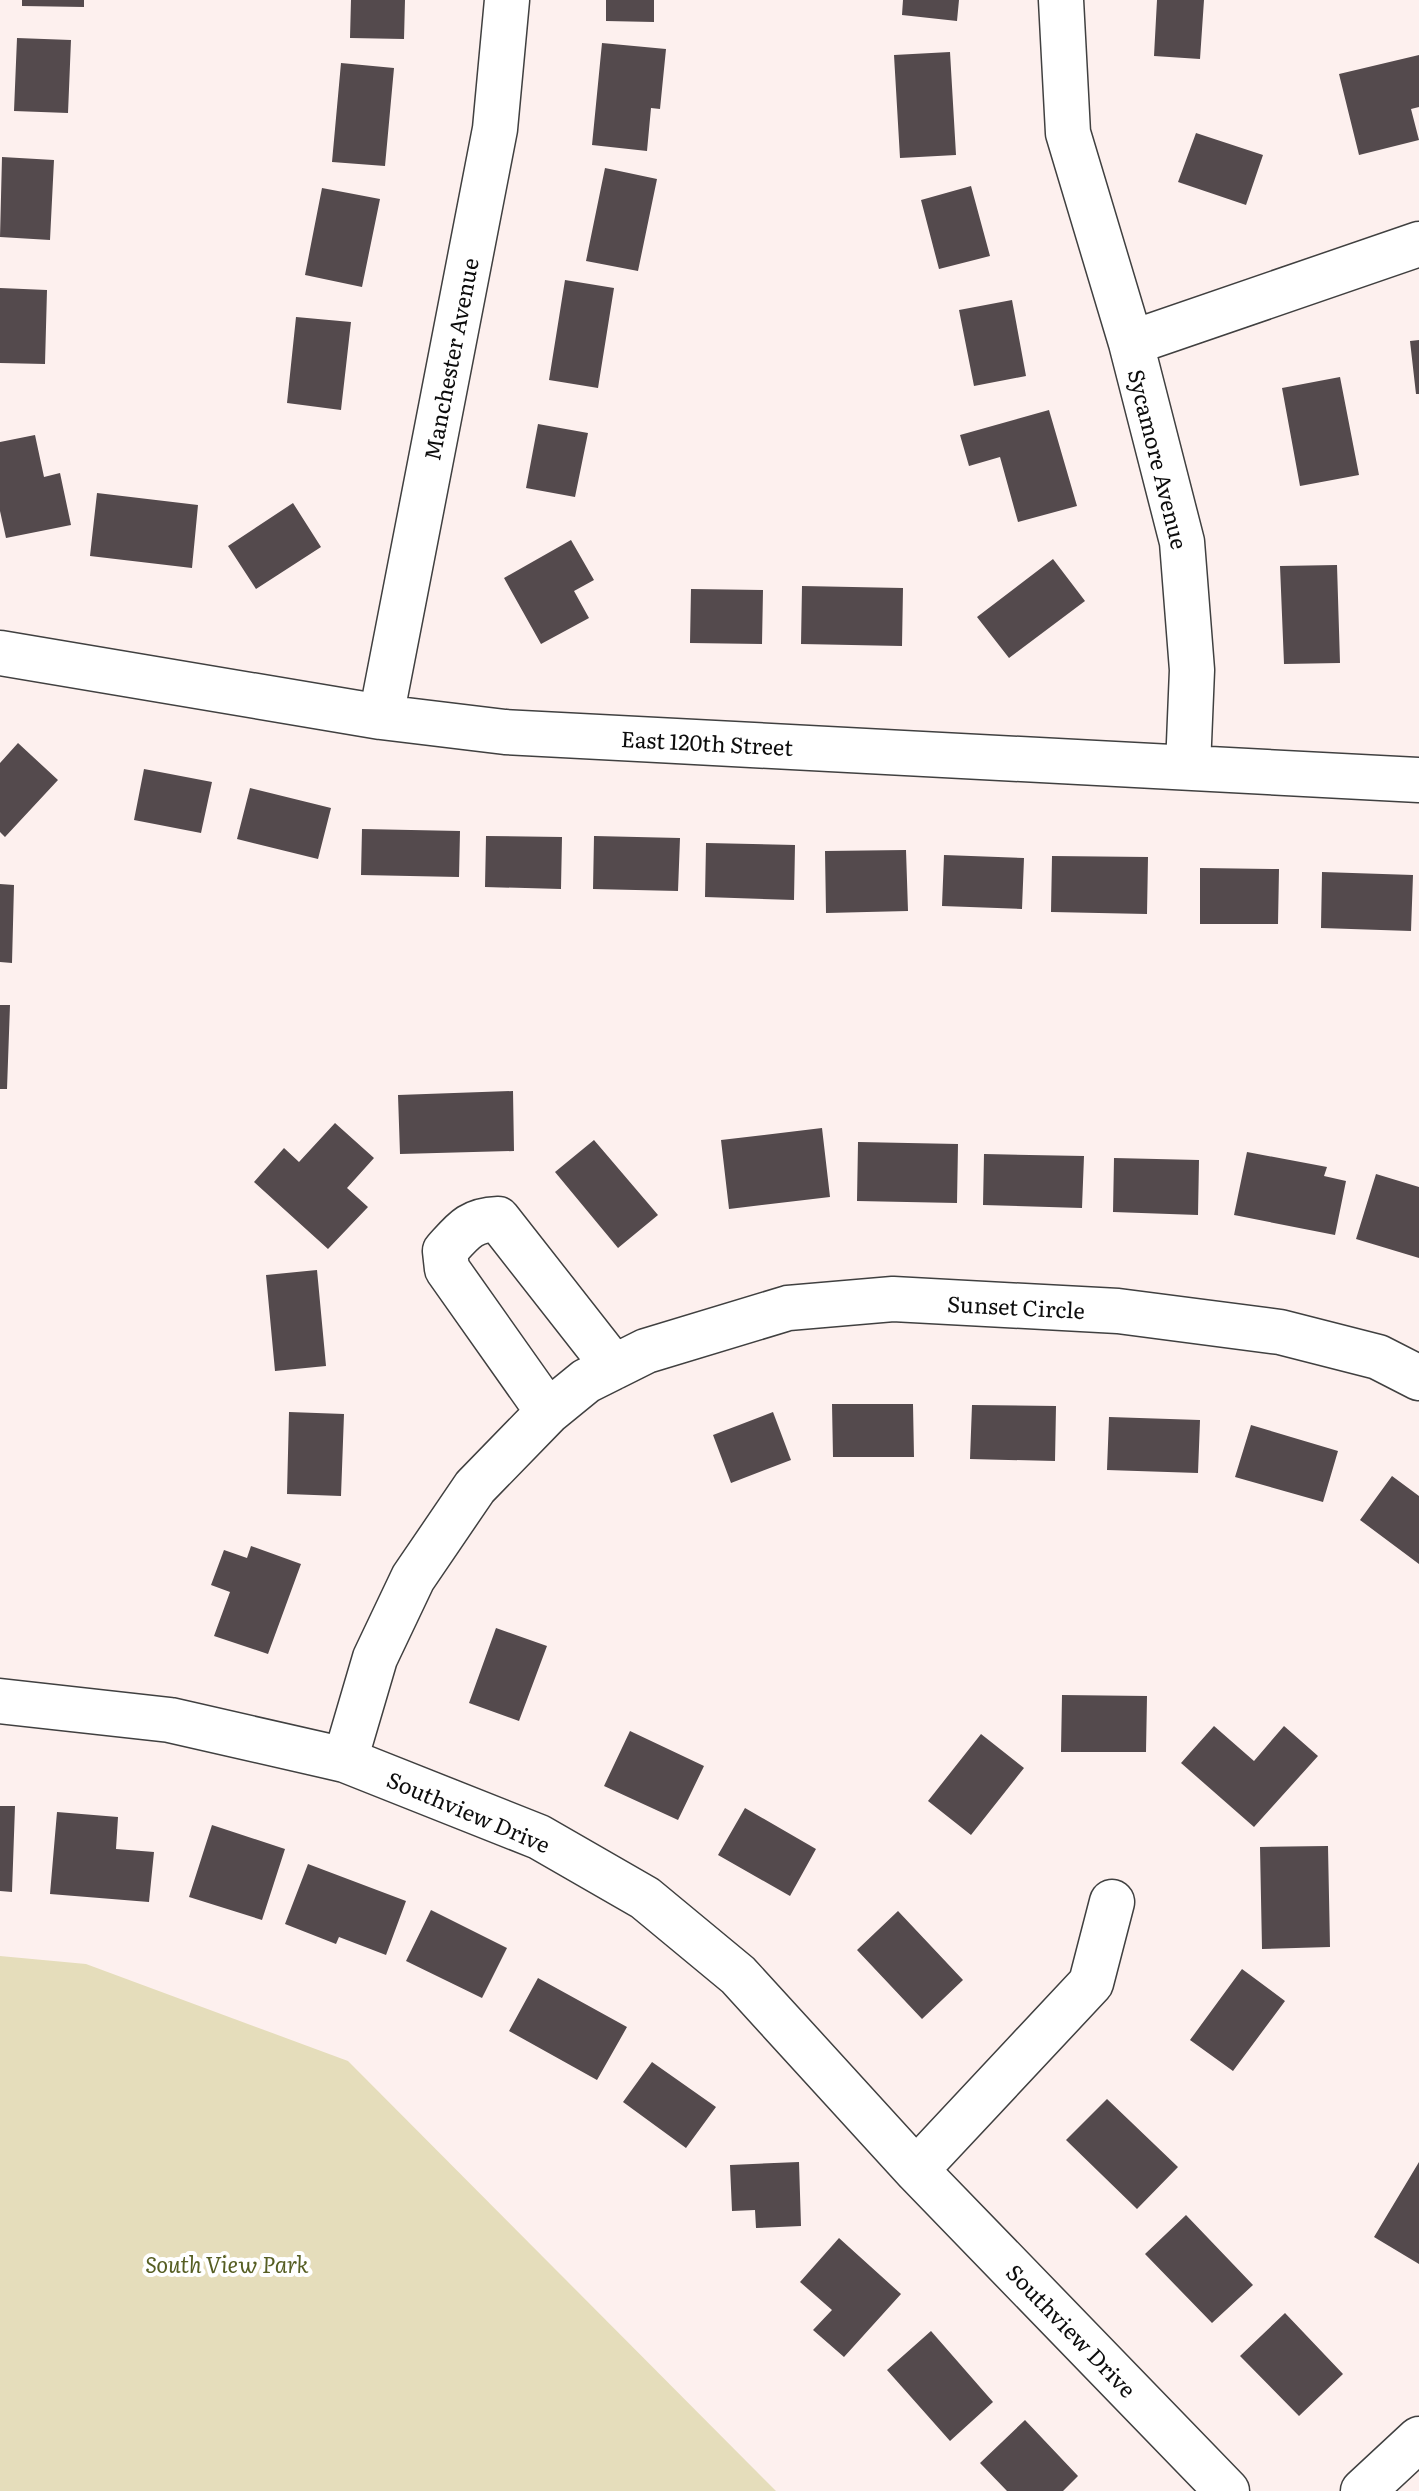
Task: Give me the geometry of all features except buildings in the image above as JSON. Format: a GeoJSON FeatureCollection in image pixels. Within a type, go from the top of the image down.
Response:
{"type":"FeatureCollection","features":[{"type":"Feature","properties":{"kind":"street","name":"Manchester Avenue"},"geometry":{"type":"LineString","coordinates":[[381,717],[495,129],[507,0]]}},
{"type":"Feature","properties":{"kind":"street","name":"Sycamore Avenue"},"geometry":{"type":"LineString","coordinates":[[1061,0],[1068,133],[1131,343],[1182,542],[1192,670],[1188,767]]}},
{"type":"Feature","properties":{"kind":"street","name":"Sycamore Avenue"},"geometry":{"type":"LineString","coordinates":[[1131,343],[1419,244]]}},
{"type":"Feature","properties":{"kind":"street","name":"East 120th Street"},"geometry":{"type":"LineString","coordinates":[[0,653],[381,717],[505,732],[1419,780]]}},
{"type":"Feature","properties":{"kind":"street"},"geometry":{"type":"LineString","coordinates":[[548,1412],[447,1269],[445,1251],[464,1229],[480,1220],[498,1219],[614,1367]]}},
{"type":"Feature","properties":{"kind":"street","name":"Sunset Circle"},"geometry":{"type":"LineString","coordinates":[[345,1760],[375,1658],[413,1578],[475,1487],[548,1412],[586,1381],[646,1351],[788,1308],[893,1299],[1118,1311],[1280,1332],[1378,1357],[1419,1378]]}},
{"type":"Feature","properties":{"kind":"street","name":"Southview Drive"},"geometry":{"type":"LineString","coordinates":[[0,1701],[170,1720],[345,1760],[539,1837],[645,1898],[738,1975],[916,2170],[1227,2491]]}},
{"type":"Feature","properties":{"kind":"street"},"geometry":{"type":"LineString","coordinates":[[916,2170],[1091,1983],[1112,1902]]}},
{"type":"Feature","properties":{"kind":"street"},"geometry":{"type":"LineString","coordinates":[[1363,2491],[1419,2439]]}},
{"type":"Feature","properties":{"kind":"green space","name":"South View Park"},"geometry":{"type":"Polygon","coordinates":[[[0,1956],[86,1964],[348,2061],[776,2491],[0,2491],[0,1956]]]}}]}
